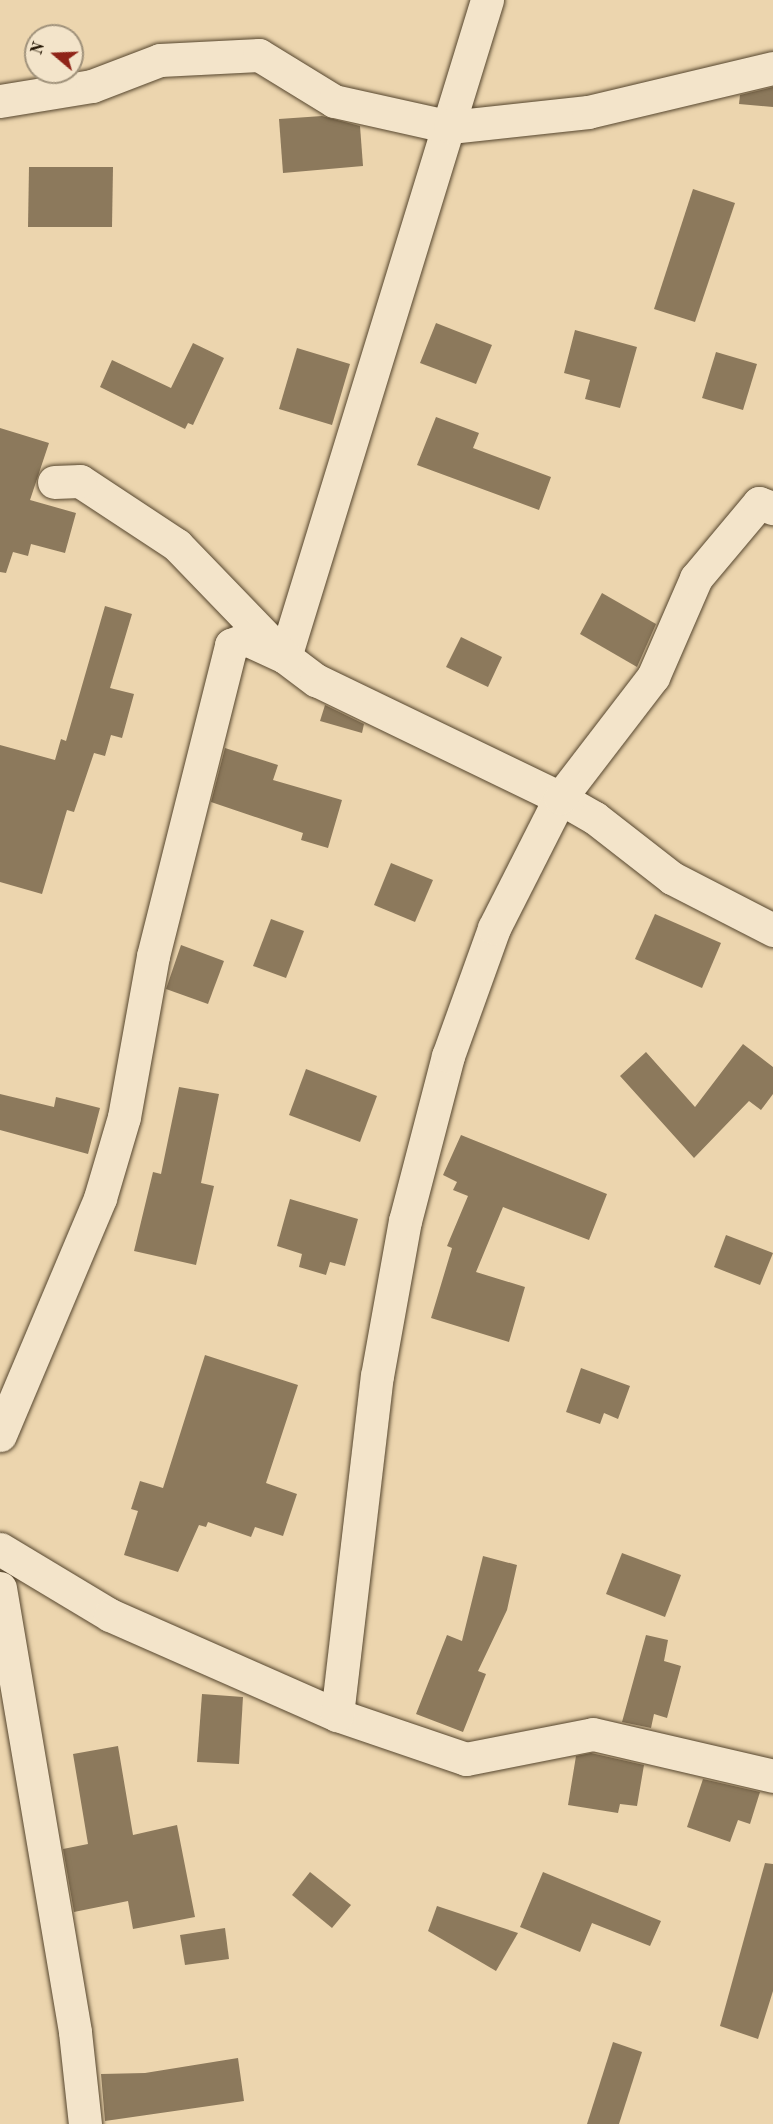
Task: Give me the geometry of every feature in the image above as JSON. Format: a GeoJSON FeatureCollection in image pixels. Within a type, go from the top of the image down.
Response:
{"type":"FeatureCollection","features":[{"type":"Feature","properties":{"kind":"street"},"geometry":{"type":"LineString","coordinates":[[285,657],[488,0]]}},
{"type":"Feature","properties":{"kind":"street"},"geometry":{"type":"LineString","coordinates":[[0,101],[92,86],[160,60],[258,55],[334,101],[450,127],[588,112],[773,68]]}},
{"type":"Feature","properties":{"kind":"street"},"geometry":{"type":"LineString","coordinates":[[54,482],[80,481],[177,545],[285,657],[310,677],[560,798],[595,818],[672,878],[773,930]]}},
{"type":"Feature","properties":{"kind":"street"},"geometry":{"type":"LineString","coordinates":[[337,1714],[376,1376],[405,1221],[448,1056],[494,928],[560,798],[653,677],[696,578],[759,503],[773,508]]}},
{"type":"Feature","properties":{"kind":"street"},"geometry":{"type":"LineString","coordinates":[[0,1435],[100,1198],[124,1117],[153,956],[231,645],[246,639],[285,657]]}},
{"type":"Feature","properties":{"kind":"street"},"geometry":{"type":"LineString","coordinates":[[0,1549],[110,1615],[337,1714],[466,1759],[593,1734],[773,1776]]}},
{"type":"Feature","properties":{"kind":"street"},"geometry":{"type":"LineString","coordinates":[[0,1588],[75,2032],[85,2124]]}},
{"type":"Feature","properties":{"kind":"building"},"geometry":{"type":"Polygon","coordinates":[[[773,87],[773,107],[739,104],[740,95],[773,87]]]}},
{"type":"Feature","properties":{"kind":"building"},"geometry":{"type":"Polygon","coordinates":[[[322,116],[360,126],[363,166],[283,173],[279,119],[322,116]]]}},
{"type":"Feature","properties":{"kind":"building"},"geometry":{"type":"Polygon","coordinates":[[[29,167],[113,167],[112,227],[28,227],[29,167]]]}},
{"type":"Feature","properties":{"kind":"building"},"geometry":{"type":"Polygon","coordinates":[[[693,189],[735,203],[695,322],[654,309],[693,189]]]}},
{"type":"Feature","properties":{"kind":"building"},"geometry":{"type":"Polygon","coordinates":[[[436,323],[492,345],[476,384],[420,363],[436,323]]]}},
{"type":"Feature","properties":{"kind":"building"},"geometry":{"type":"Polygon","coordinates":[[[575,330],[637,347],[620,408],[585,399],[590,380],[564,373],[575,330]]]}},
{"type":"Feature","properties":{"kind":"building"},"geometry":{"type":"Polygon","coordinates":[[[193,343],[224,358],[193,425],[188,423],[185,429],[100,387],[112,360],[171,388],[193,343]]]}},
{"type":"Feature","properties":{"kind":"building"},"geometry":{"type":"Polygon","coordinates":[[[297,348],[350,364],[332,425],[279,409],[297,348]]]}},
{"type":"Feature","properties":{"kind":"building"},"geometry":{"type":"Polygon","coordinates":[[[716,352],[757,364],[743,410],[702,398],[716,352]]]}},
{"type":"Feature","properties":{"kind":"building"},"geometry":{"type":"Polygon","coordinates":[[[436,417],[479,433],[473,448],[551,477],[539,510],[417,465],[436,417]]]}},
{"type":"Feature","properties":{"kind":"building"},"geometry":{"type":"Polygon","coordinates":[[[0,428],[49,443],[30,500],[76,513],[65,553],[31,544],[28,556],[13,552],[6,573],[0,572],[0,428]]]}},
{"type":"Feature","properties":{"kind":"building"},"geometry":{"type":"Polygon","coordinates":[[[602,593],[656,624],[637,667],[580,634],[602,593]]]}},
{"type":"Feature","properties":{"kind":"building"},"geometry":{"type":"Polygon","coordinates":[[[105,606],[132,614],[110,688],[134,694],[122,738],[111,735],[105,756],[94,753],[74,812],[67,810],[42,894],[0,882],[0,745],[55,760],[61,739],[66,741],[105,606]]]}},
{"type":"Feature","properties":{"kind":"building"},"geometry":{"type":"Polygon","coordinates":[[[461,637],[502,657],[488,687],[446,667],[461,637]]]}},
{"type":"Feature","properties":{"kind":"building"},"geometry":{"type":"Polygon","coordinates":[[[325,705],[364,724],[362,733],[320,721],[325,705]]]}},
{"type":"Feature","properties":{"kind":"building"},"geometry":{"type":"Polygon","coordinates":[[[225,748],[278,765],[273,780],[342,800],[328,848],[301,840],[303,833],[211,802],[225,748]]]}},
{"type":"Feature","properties":{"kind":"building"},"geometry":{"type":"Polygon","coordinates":[[[391,863],[433,880],[415,922],[374,905],[391,863]]]}},
{"type":"Feature","properties":{"kind":"building"},"geometry":{"type":"Polygon","coordinates":[[[655,914],[721,943],[702,988],[635,959],[655,914]]]}},
{"type":"Feature","properties":{"kind":"building"},"geometry":{"type":"Polygon","coordinates":[[[271,919],[304,931],[286,978],[253,966],[271,919]]]}},
{"type":"Feature","properties":{"kind":"building"},"geometry":{"type":"Polygon","coordinates":[[[181,945],[224,961],[208,1004],[166,989],[181,945]]]}},
{"type":"Feature","properties":{"kind":"building"},"geometry":{"type":"Polygon","coordinates":[[[743,1044],[773,1067],[773,1094],[761,1110],[749,1101],[694,1158],[620,1076],[646,1052],[695,1107],[743,1044]]]}},
{"type":"Feature","properties":{"kind":"building"},"geometry":{"type":"Polygon","coordinates":[[[306,1069],[377,1096],[360,1142],[289,1115],[306,1069]]]}},
{"type":"Feature","properties":{"kind":"building"},"geometry":{"type":"Polygon","coordinates":[[[179,1087],[219,1094],[201,1183],[214,1186],[196,1265],[134,1251],[153,1172],[161,1174],[179,1087]]]}},
{"type":"Feature","properties":{"kind":"building"},"geometry":{"type":"Polygon","coordinates":[[[0,1094],[54,1107],[56,1097],[100,1108],[88,1154],[0,1130],[0,1094]]]}},
{"type":"Feature","properties":{"kind":"building"},"geometry":{"type":"Polygon","coordinates":[[[461,1135],[607,1194],[589,1240],[503,1207],[476,1272],[525,1287],[509,1342],[431,1318],[452,1248],[447,1246],[468,1196],[453,1190],[457,1182],[443,1175],[461,1135]]]}},
{"type":"Feature","properties":{"kind":"building"},"geometry":{"type":"Polygon","coordinates":[[[290,1199],[358,1219],[345,1266],[330,1262],[326,1275],[299,1267],[302,1254],[277,1246],[290,1199]]]}},
{"type":"Feature","properties":{"kind":"building"},"geometry":{"type":"Polygon","coordinates":[[[726,1235],[773,1253],[760,1285],[714,1267],[726,1235]]]}},
{"type":"Feature","properties":{"kind":"building"},"geometry":{"type":"Polygon","coordinates":[[[205,1355],[298,1385],[266,1483],[297,1494],[283,1536],[255,1527],[251,1537],[208,1522],[206,1527],[199,1525],[178,1572],[124,1555],[138,1511],[131,1509],[140,1481],[163,1488],[205,1355]]]}},
{"type":"Feature","properties":{"kind":"building"},"geometry":{"type":"Polygon","coordinates":[[[581,1368],[630,1386],[618,1419],[604,1413],[600,1424],[566,1412],[581,1368]]]}},
{"type":"Feature","properties":{"kind":"building"},"geometry":{"type":"Polygon","coordinates":[[[622,1553],[681,1575],[665,1617],[606,1594],[622,1553]]]}},
{"type":"Feature","properties":{"kind":"building"},"geometry":{"type":"Polygon","coordinates":[[[483,1556],[517,1565],[507,1610],[478,1671],[486,1674],[463,1732],[416,1714],[447,1635],[462,1641],[483,1556]]]}},
{"type":"Feature","properties":{"kind":"building"},"geometry":{"type":"Polygon","coordinates":[[[646,1635],[668,1640],[664,1661],[681,1666],[667,1718],[654,1714],[651,1728],[622,1722],[646,1635]]]}},
{"type":"Feature","properties":{"kind":"building"},"geometry":{"type":"Polygon","coordinates":[[[202,1694],[243,1697],[239,1764],[197,1762],[202,1694]]]}},
{"type":"Feature","properties":{"kind":"building"},"geometry":{"type":"Polygon","coordinates":[[[118,1746],[133,1835],[177,1825],[195,1917],[133,1929],[128,1901],[74,1912],[63,1849],[88,1844],[73,1754],[118,1746]]]}},
{"type":"Feature","properties":{"kind":"building"},"geometry":{"type":"Polygon","coordinates":[[[591,1753],[644,1765],[637,1806],[620,1804],[618,1813],[568,1805],[576,1756],[591,1753]]]}},
{"type":"Feature","properties":{"kind":"building"},"geometry":{"type":"Polygon","coordinates":[[[703,1779],[760,1792],[750,1824],[738,1820],[730,1842],[687,1827],[703,1779]]]}},
{"type":"Feature","properties":{"kind":"building"},"geometry":{"type":"Polygon","coordinates":[[[765,1863],[773,1864],[773,1991],[758,2039],[720,2026],[765,1863]]]}},
{"type":"Feature","properties":{"kind":"building"},"geometry":{"type":"Polygon","coordinates":[[[310,1872],[351,1905],[332,1928],[292,1895],[310,1872]]]}},
{"type":"Feature","properties":{"kind":"building"},"geometry":{"type":"Polygon","coordinates":[[[543,1872],[661,1921],[650,1946],[592,1923],[580,1952],[520,1927],[543,1872]]]}},
{"type":"Feature","properties":{"kind":"building"},"geometry":{"type":"Polygon","coordinates":[[[437,1906],[518,1933],[496,1971],[428,1931],[437,1906]]]}},
{"type":"Feature","properties":{"kind":"building"},"geometry":{"type":"Polygon","coordinates":[[[225,1928],[229,1959],[185,1965],[180,1935],[225,1928]]]}},
{"type":"Feature","properties":{"kind":"building"},"geometry":{"type":"Polygon","coordinates":[[[613,2042],[642,2052],[619,2124],[587,2124],[613,2042]]]}},
{"type":"Feature","properties":{"kind":"building"},"geometry":{"type":"Polygon","coordinates":[[[238,2058],[244,2101],[105,2121],[101,2074],[145,2073],[238,2058]]]}}]}
